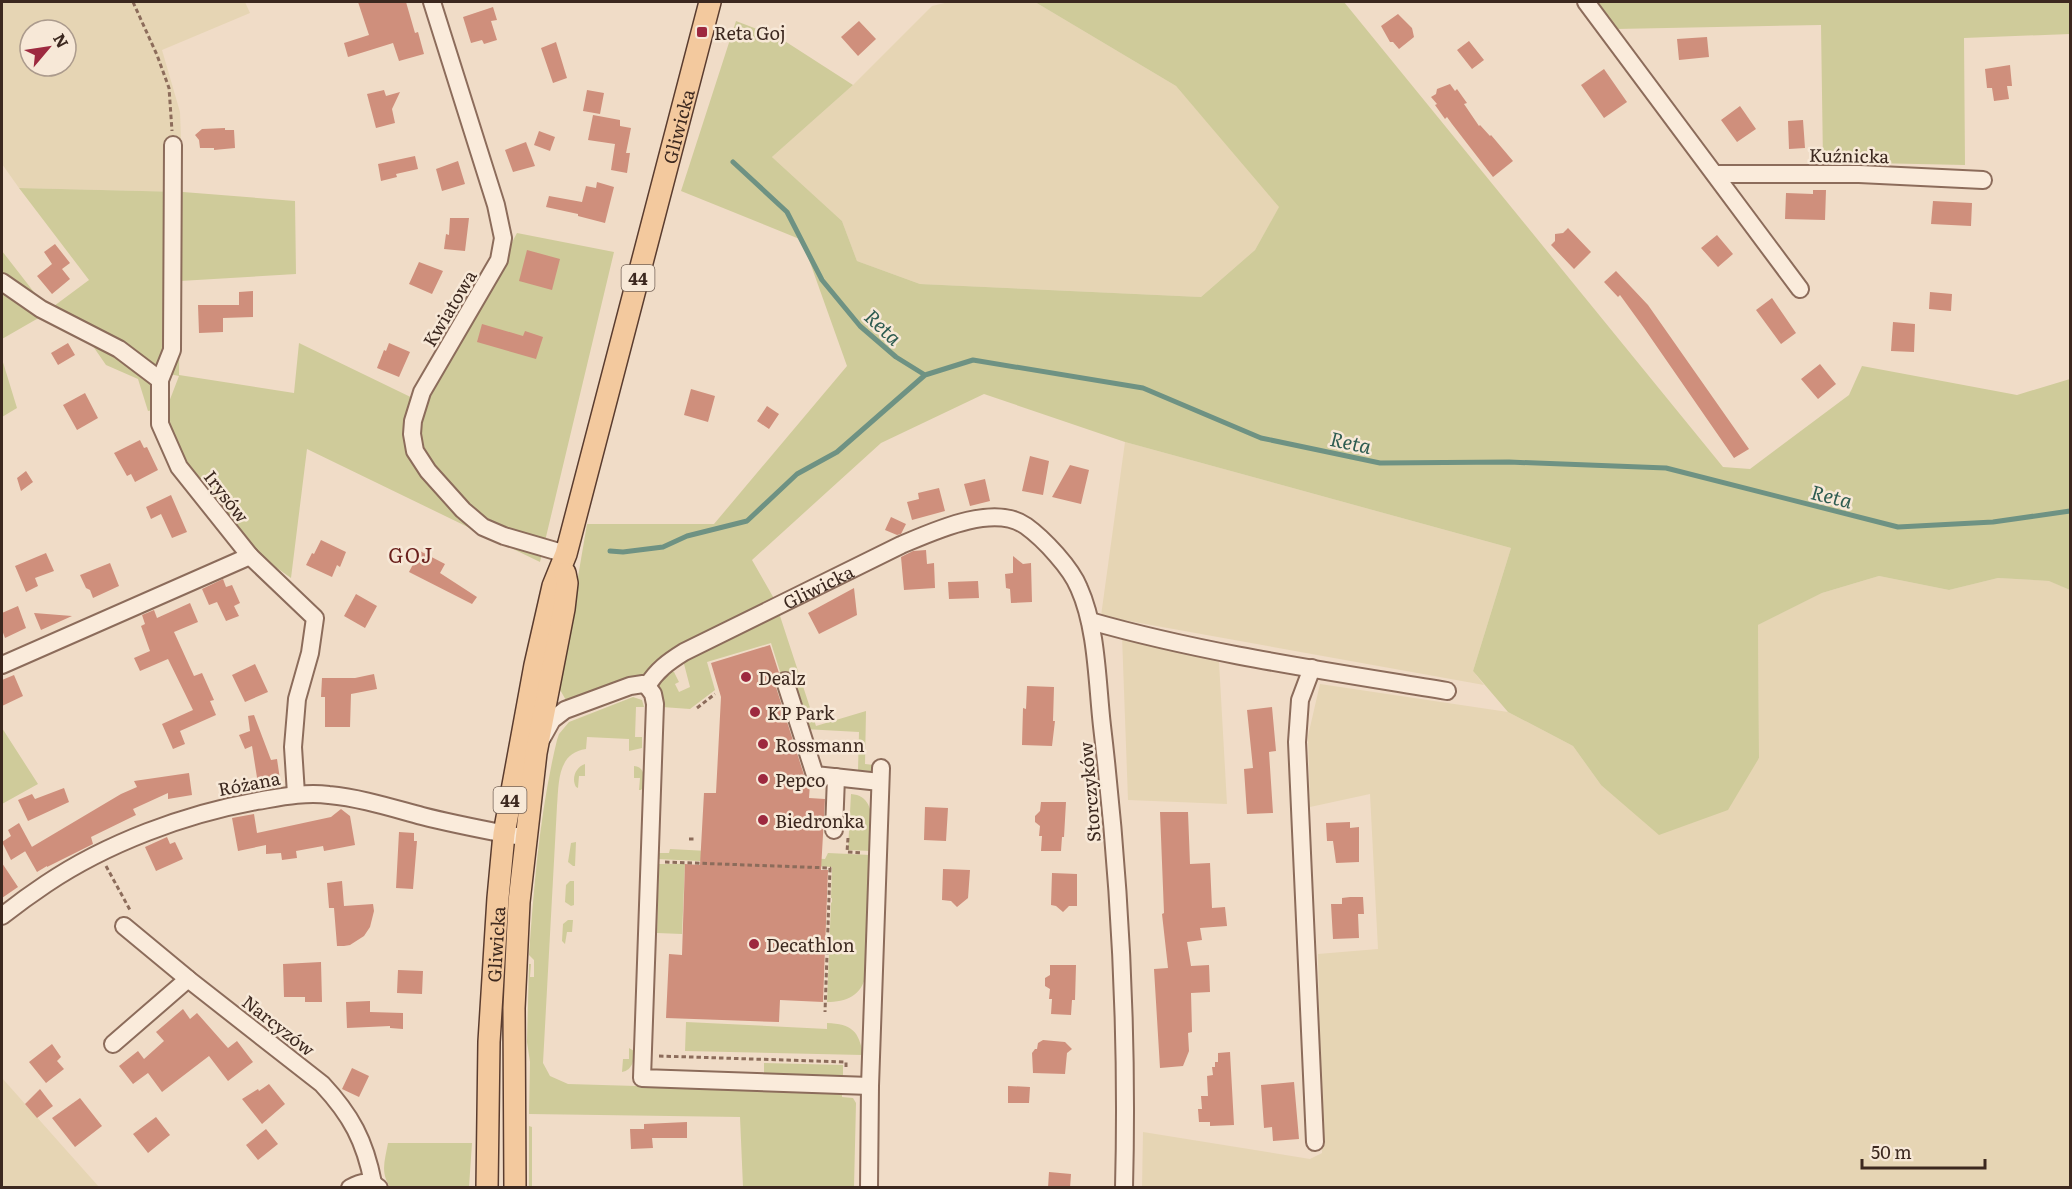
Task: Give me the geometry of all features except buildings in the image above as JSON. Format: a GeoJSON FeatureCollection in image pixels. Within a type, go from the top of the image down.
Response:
{"type":"FeatureCollection","features":[{"type":"Feature","properties":{"kind":"main road","name":"Gliwicka"},"geometry":{"type":"LineString","coordinates":[[487,1188],[489,1042],[498,897],[504,834],[537,654],[554,586],[565,559],[710,2]]}},
{"type":"Feature","properties":{"kind":"main road","name":"Gliwicka"},"geometry":{"type":"LineString","coordinates":[[515,1188],[514,978],[536,753],[564,609],[567,582],[565,559]]}},
{"type":"Feature","properties":{"kind":"street","name":"Kwiatowa"},"geometry":{"type":"LineString","coordinates":[[432,2],[482,156],[503,238],[500,260],[422,392],[413,421],[415,451],[428,471],[463,510],[483,527],[565,559]]}},
{"type":"Feature","properties":{"kind":"street"},"geometry":{"type":"LineString","coordinates":[[1586,2],[1800,289]]}},
{"type":"Feature","properties":{"kind":"street"},"geometry":{"type":"LineString","coordinates":[[2,282],[41,309],[118,349],[160,380],[172,350],[173,145]]}},
{"type":"Feature","properties":{"kind":"street","name":"Kuźnicka"},"geometry":{"type":"LineString","coordinates":[[1715,174],[1859,174],[1983,180]]}},
{"type":"Feature","properties":{"kind":"street","name":"Irysów"},"geometry":{"type":"LineString","coordinates":[[160,380],[160,423],[179,467],[250,556],[315,618],[310,653],[297,699],[293,747],[296,794]]}},
{"type":"Feature","properties":{"kind":"street","name":"Gliwicka"},"geometry":{"type":"LineString","coordinates":[[536,753],[548,725],[565,710],[630,686],[643,684],[647,686],[664,664],[684,652],[901,545],[938,530],[979,519],[997,516],[1025,525],[1065,564],[1079,587],[1090,621]]}},
{"type":"Feature","properties":{"kind":"street"},"geometry":{"type":"LineString","coordinates":[[2,664],[250,556]]}},
{"type":"Feature","properties":{"kind":"street"},"geometry":{"type":"LineString","coordinates":[[1090,621],[1126,631],[1312,668],[1447,691]]}},
{"type":"Feature","properties":{"kind":"street","name":"Storczyków"},"geometry":{"type":"LineString","coordinates":[[1090,621],[1110,794],[1123,995],[1126,1098],[1124,1188]]}},
{"type":"Feature","properties":{"kind":"street"},"geometry":{"type":"LineString","coordinates":[[1312,668],[1300,700],[1297,742],[1315,1142]]}},
{"type":"Feature","properties":{"kind":"street"},"geometry":{"type":"LineString","coordinates":[[785,681],[814,775],[836,777],[881,775],[870,1086],[869,1188]]}},
{"type":"Feature","properties":{"kind":"street"},"geometry":{"type":"LineString","coordinates":[[647,686],[653,694],[655,704],[642,1078],[870,1086]]}},
{"type":"Feature","properties":{"kind":"street"},"geometry":{"type":"LineString","coordinates":[[836,777],[841,830]]}},
{"type":"Feature","properties":{"kind":"street","name":"Różana"},"geometry":{"type":"LineString","coordinates":[[2,916],[45,884],[99,854],[150,831],[196,815],[296,794],[329,795],[360,800],[426,817],[526,838]]}},
{"type":"Feature","properties":{"kind":"street","name":"Narcyzów"},"geometry":{"type":"LineString","coordinates":[[127,919],[188,979],[322,1084],[339,1102],[361,1139],[376,1185],[359,1183],[350,1188]]}},
{"type":"Feature","properties":{"kind":"street"},"geometry":{"type":"LineString","coordinates":[[113,1044],[188,979]]}},
{"type":"Feature","properties":{"kind":"path"},"geometry":{"type":"LineString","coordinates":[[134,2],[169,88],[173,145]]}},
{"type":"Feature","properties":{"kind":"path"},"geometry":{"type":"LineString","coordinates":[[697,708],[715,694]]}},
{"type":"Feature","properties":{"kind":"path"},"geometry":{"type":"LineString","coordinates":[[841,830],[847,852],[858,853]]}},
{"type":"Feature","properties":{"kind":"path"},"geometry":{"type":"LineString","coordinates":[[689,838],[695,839]]}},
{"type":"Feature","properties":{"kind":"path"},"geometry":{"type":"LineString","coordinates":[[99,854],[127,919]]}},
{"type":"Feature","properties":{"kind":"path"},"geometry":{"type":"LineString","coordinates":[[648,861],[830,868],[825,1012]]}},
{"type":"Feature","properties":{"kind":"path"},"geometry":{"type":"LineString","coordinates":[[642,1055],[846,1062],[846,1074]]}},
{"type":"Feature","properties":{"kind":"shaded area"},"geometry":{"type":"Polygon","coordinates":[[[2,2],[245,2],[250,13],[162,50],[180,112],[183,192],[19,188],[2,164],[2,2]]]}},
{"type":"Feature","properties":{"kind":"shaded area"},"geometry":{"type":"Polygon","coordinates":[[[949,2],[1035,2],[1176,86],[1280,206],[1255,250],[1201,297],[920,284],[857,261],[842,221],[772,157],[853,85],[932,6],[949,2]]]}},
{"type":"Feature","properties":{"kind":"shaded area"},"geometry":{"type":"Polygon","coordinates":[[[1035,2],[1344,2],[1723,467],[1750,469],[1849,395],[1862,366],[2017,395],[2070,379],[2070,590],[2049,581],[1998,578],[1949,590],[1879,576],[1822,593],[1758,625],[1759,758],[1728,810],[1659,835],[1601,785],[1573,746],[1508,712],[1473,671],[1511,548],[1125,442],[984,394],[881,443],[752,560],[776,602],[641,679],[567,702],[559,688],[587,524],[714,524],[847,366],[802,240],[681,191],[736,21],[780,38],[853,85],[772,157],[842,221],[857,261],[920,284],[1201,297],[1255,250],[1279,207],[1176,86],[1035,2]]]}},
{"type":"Feature","properties":{"kind":"shaded area"},"geometry":{"type":"Polygon","coordinates":[[[1595,2],[2070,2],[2070,34],[1964,38],[1965,165],[1823,162],[1821,25],[1616,29],[1595,2]]]}},
{"type":"Feature","properties":{"kind":"shaded area"},"geometry":{"type":"Polygon","coordinates":[[[19,188],[183,192],[295,201],[296,274],[180,281],[179,375],[294,393],[299,343],[425,404],[517,233],[614,252],[540,562],[307,449],[291,578],[263,558],[215,506],[171,439],[169,402],[179,376],[159,372],[153,410],[148,411],[138,379],[106,365],[88,339],[54,306],[89,280],[19,188]]]}},
{"type":"Feature","properties":{"kind":"shaded area"},"geometry":{"type":"Polygon","coordinates":[[[2,251],[37,296],[42,316],[2,339],[2,251]]]}},
{"type":"Feature","properties":{"kind":"shaded area"},"geometry":{"type":"Polygon","coordinates":[[[2,359],[17,408],[2,417],[2,359]]]}},
{"type":"Feature","properties":{"kind":"shaded area"},"geometry":{"type":"Polygon","coordinates":[[[1125,442],[1511,548],[1473,671],[1484,685],[1101,616],[1125,442]]]}},
{"type":"Feature","properties":{"kind":"shaded area"},"geometry":{"type":"Polygon","coordinates":[[[1879,576],[1949,590],[1998,578],[2050,581],[2070,590],[2070,1187],[1142,1188],[1143,1132],[1310,1159],[1322,1153],[1318,954],[1378,949],[1370,794],[1310,807],[1308,736],[1320,684],[1508,712],[1573,746],[1601,785],[1759,759],[1758,625],[1822,593],[1879,576]]]}},
{"type":"Feature","properties":{"kind":"shaded area"},"geometry":{"type":"Polygon","coordinates":[[[780,609],[780,616],[816,726],[866,711],[865,764],[874,765],[871,771],[858,770],[859,732],[804,729],[782,678],[771,643],[707,662],[715,690],[690,709],[662,707],[657,679],[669,670],[674,672],[679,682],[675,684],[679,692],[690,687],[683,660],[780,609]]]}},
{"type":"Feature","properties":{"kind":"shaded area"},"geometry":{"type":"Polygon","coordinates":[[[1122,636],[1219,662],[1227,804],[1128,800],[1122,636]]]}},
{"type":"Feature","properties":{"kind":"shaded area"},"geometry":{"type":"Polygon","coordinates":[[[633,697],[642,700],[644,707],[636,707],[635,737],[642,737],[642,748],[629,751],[629,739],[587,737],[586,749],[570,756],[561,770],[558,788],[543,1063],[550,1076],[568,1084],[842,1092],[842,1097],[853,1098],[856,1103],[854,1187],[743,1187],[740,1117],[529,1114],[530,1062],[527,1042],[529,964],[531,964],[530,977],[534,977],[534,960],[529,955],[531,928],[542,820],[557,740],[569,722],[633,697]]]}},
{"type":"Feature","properties":{"kind":"shaded area"},"geometry":{"type":"Polygon","coordinates":[[[2,728],[38,784],[2,804],[2,728]]]}},
{"type":"Feature","properties":{"kind":"shaded area"},"geometry":{"type":"Polygon","coordinates":[[[585,764],[585,776],[579,776],[578,788],[575,784],[575,773],[585,764]]]}},
{"type":"Feature","properties":{"kind":"shaded area"},"geometry":{"type":"Polygon","coordinates":[[[634,766],[640,768],[644,774],[644,787],[641,790],[639,790],[640,778],[634,778],[634,766]]]}},
{"type":"Feature","properties":{"kind":"shaded area"},"geometry":{"type":"Polygon","coordinates":[[[851,794],[860,796],[870,808],[872,816],[871,851],[848,850],[851,794]]]}},
{"type":"Feature","properties":{"kind":"shaded area"},"geometry":{"type":"Polygon","coordinates":[[[576,842],[575,866],[573,866],[568,862],[571,843],[576,842]]]}},
{"type":"Feature","properties":{"kind":"shaded area"},"geometry":{"type":"Polygon","coordinates":[[[670,849],[825,859],[828,853],[870,855],[866,974],[861,988],[847,999],[827,1002],[832,867],[657,859],[656,853],[669,853],[670,849]]]}},
{"type":"Feature","properties":{"kind":"shaded area"},"geometry":{"type":"Polygon","coordinates":[[[659,864],[685,864],[682,934],[657,933],[659,864]]]}},
{"type":"Feature","properties":{"kind":"shaded area"},"geometry":{"type":"Polygon","coordinates":[[[574,881],[574,905],[571,906],[565,902],[566,885],[574,881]]]}},
{"type":"Feature","properties":{"kind":"shaded area"},"geometry":{"type":"Polygon","coordinates":[[[568,920],[573,920],[572,932],[567,932],[565,944],[562,941],[563,924],[568,920]]]}},
{"type":"Feature","properties":{"kind":"shaded area"},"geometry":{"type":"Polygon","coordinates":[[[686,1022],[827,1029],[827,1023],[843,1025],[853,1030],[859,1040],[863,1055],[685,1051],[686,1022]]]}},
{"type":"Feature","properties":{"kind":"shaded area"},"geometry":{"type":"Polygon","coordinates":[[[629,1048],[634,1051],[633,1061],[629,1069],[622,1072],[623,1059],[629,1059],[629,1048]]]}},
{"type":"Feature","properties":{"kind":"shaded area"},"geometry":{"type":"Polygon","coordinates":[[[764,1063],[843,1065],[843,1077],[764,1075],[764,1063]]]}},
{"type":"Feature","properties":{"kind":"shaded area"},"geometry":{"type":"Polygon","coordinates":[[[2,1078],[99,1187],[2,1187],[2,1078]]]}},
{"type":"Feature","properties":{"kind":"shaded area"},"geometry":{"type":"Polygon","coordinates":[[[529,1126],[532,1127],[532,1187],[529,1187],[529,1126]]]}},
{"type":"Feature","properties":{"kind":"shaded area"},"geometry":{"type":"Polygon","coordinates":[[[388,1143],[472,1143],[469,1187],[390,1187],[384,1171],[388,1143]]]}},
{"type":"Feature","properties":{"kind":"waterway","name":"Reta"},"geometry":{"type":"LineString","coordinates":[[733,162],[787,212],[822,280],[860,326],[896,357],[925,375],[973,360],[1143,388],[1261,438],[1380,463],[1509,462],[1666,468],[1898,527],[1993,522],[2070,511]]}},
{"type":"Feature","properties":{"kind":"waterway"},"geometry":{"type":"LineString","coordinates":[[610,551],[623,552],[663,547],[687,536],[747,521],[797,474],[837,452],[925,375]]}},
{"type":"Feature","properties":{"kind":"place","name":"Reta Goj"},"geometry":{"type":"Point","coordinates":[702,32]}},
{"type":"Feature","properties":{"kind":"place","name":"Dealz"},"geometry":{"type":"Point","coordinates":[746,677]}},
{"type":"Feature","properties":{"kind":"place","name":"KP Park"},"geometry":{"type":"Point","coordinates":[755,712]}},
{"type":"Feature","properties":{"kind":"place","name":"Rossmann"},"geometry":{"type":"Point","coordinates":[763,744]}},
{"type":"Feature","properties":{"kind":"place","name":"Pepco"},"geometry":{"type":"Point","coordinates":[763,779]}},
{"type":"Feature","properties":{"kind":"place","name":"Biedronka"},"geometry":{"type":"Point","coordinates":[763,820]}},
{"type":"Feature","properties":{"kind":"place","name":"Decathlon"},"geometry":{"type":"Point","coordinates":[754,944]}},
{"type":"Feature","properties":{"kind":"district","name":"GOJ"},"geometry":{"type":"Point","coordinates":[411,554]}}]}
